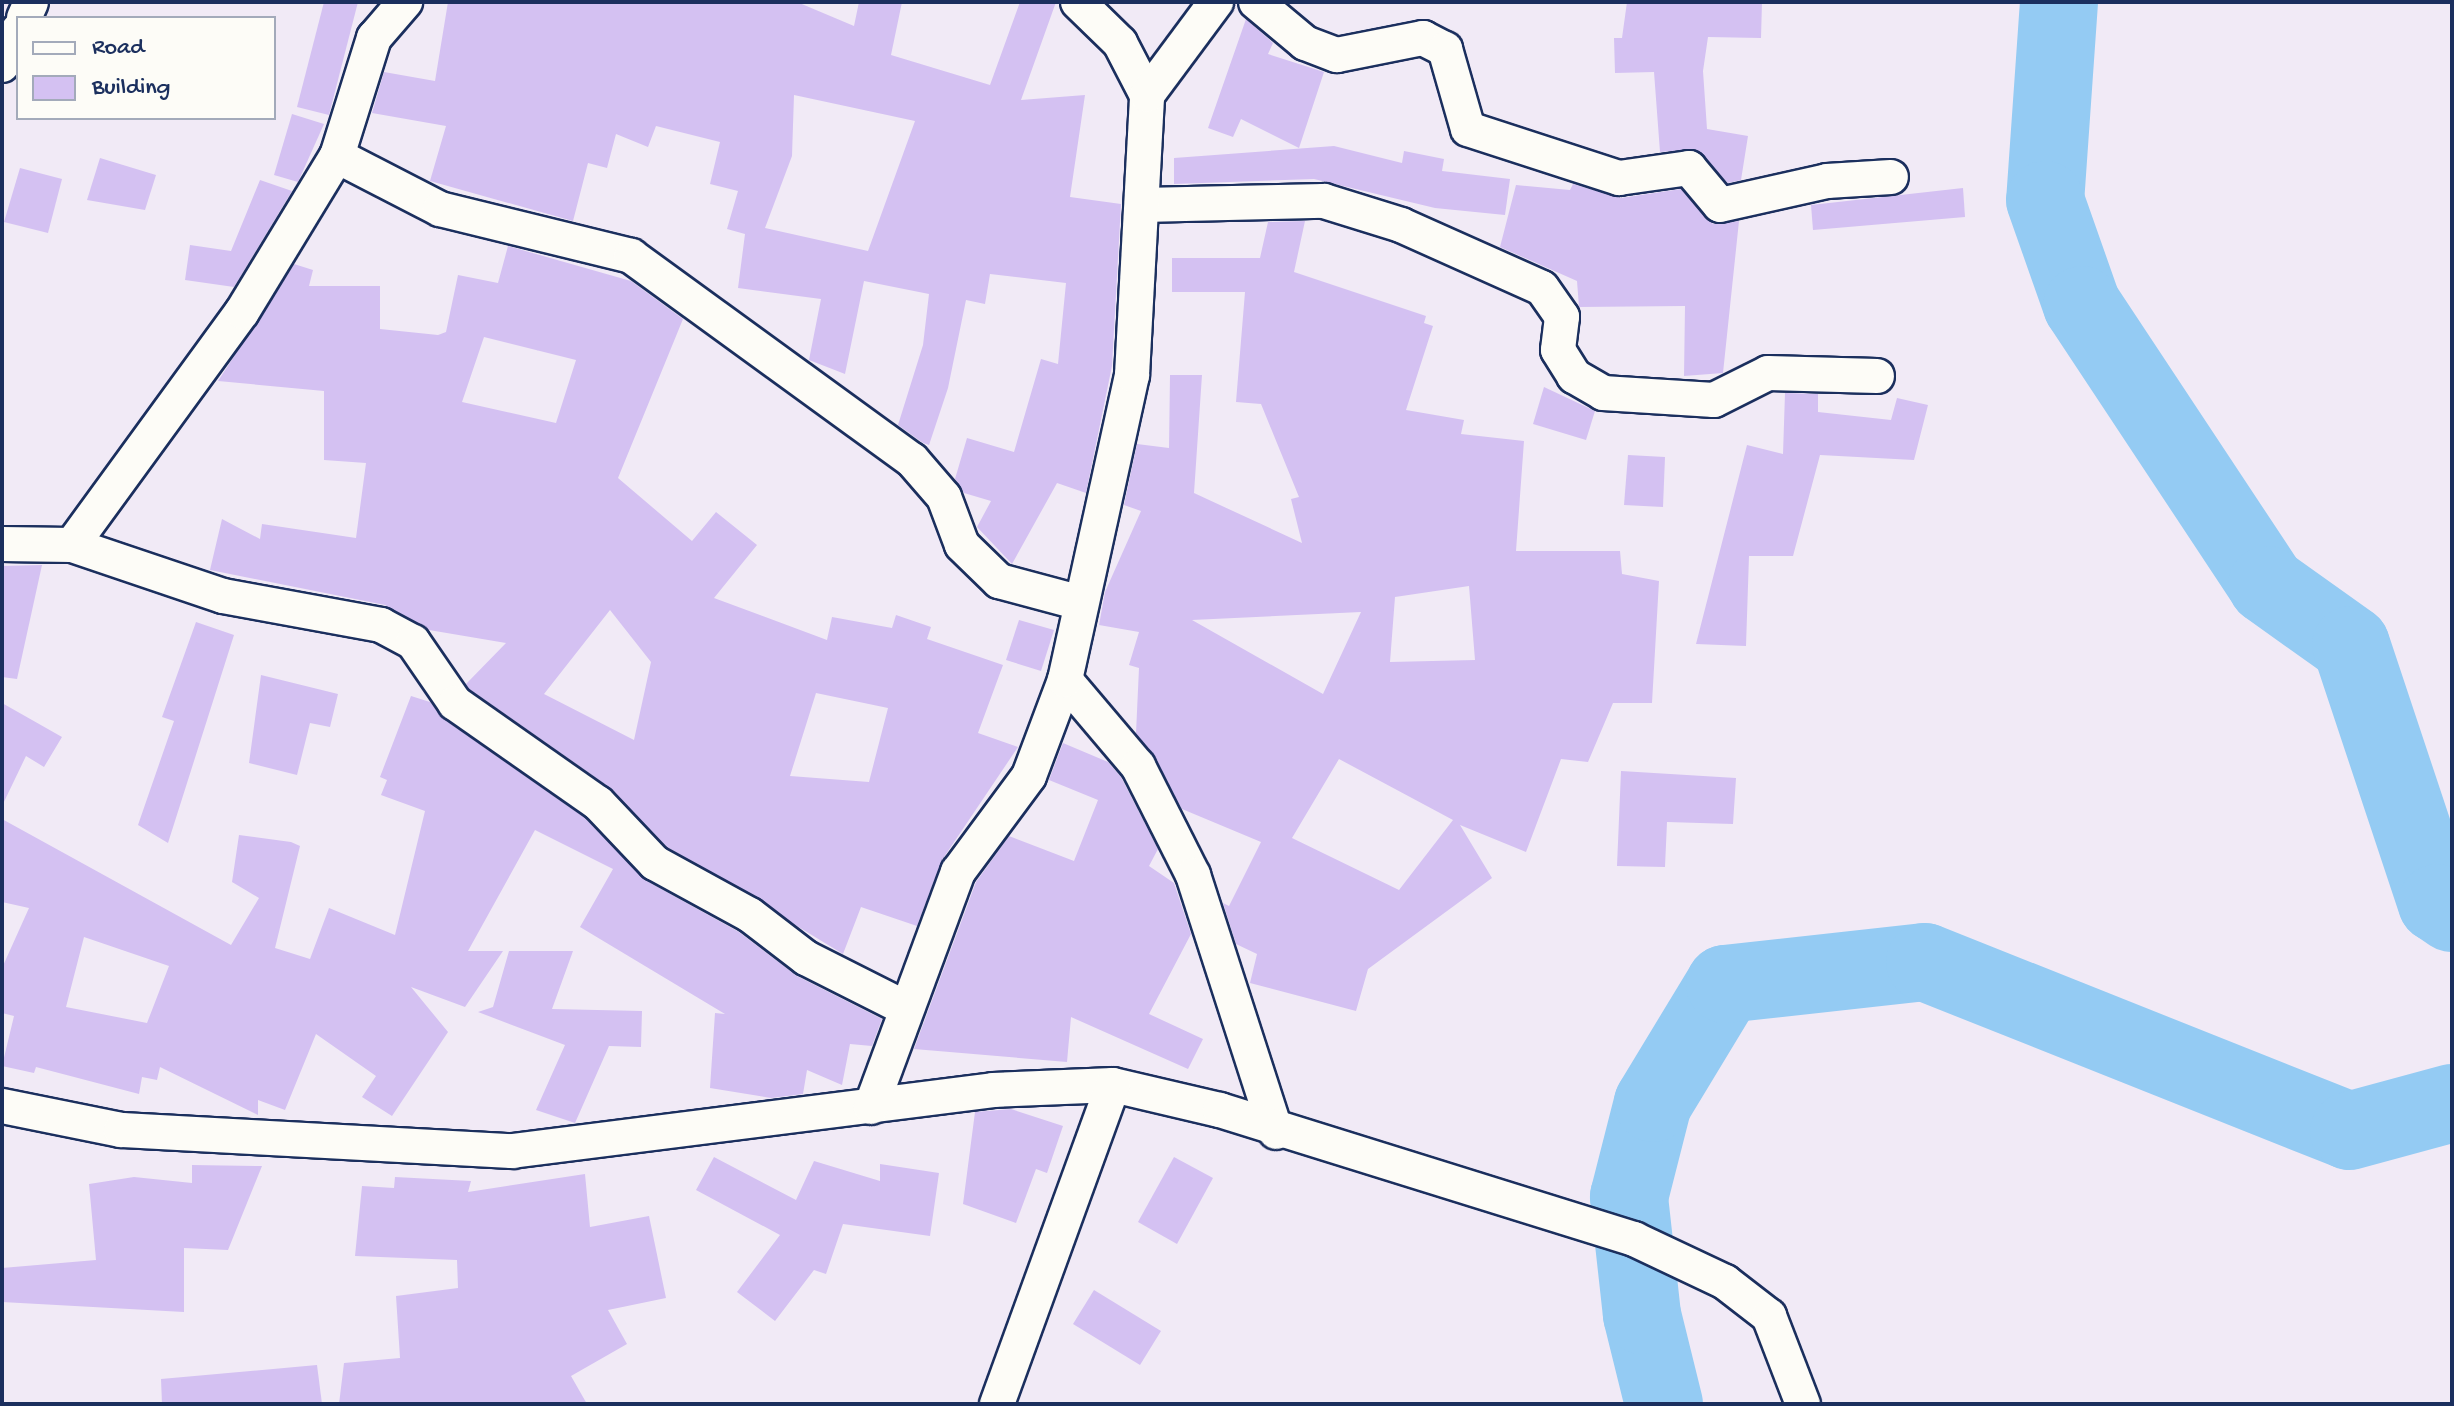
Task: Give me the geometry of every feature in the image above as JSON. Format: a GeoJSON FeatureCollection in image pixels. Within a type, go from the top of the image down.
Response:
{"type":"FeatureCollection","features":[{"type":"Feature","properties":{"kind":"street"},"geometry":{"type":"LineString","coordinates":[[72,545],[242,312],[337,156],[374,38],[405,2]]}},
{"type":"Feature","properties":{"kind":"street"},"geometry":{"type":"LineString","coordinates":[[871,1107],[905,1008],[958,872],[1029,776],[1065,680],[1132,375],[1147,95],[1120,43],[1078,2]]}},
{"type":"Feature","properties":{"kind":"street"},"geometry":{"type":"LineString","coordinates":[[1147,95],[1216,2]]}},
{"type":"Feature","properties":{"kind":"street"},"geometry":{"type":"LineString","coordinates":[[1256,2],[1305,43],[1337,55],[1423,38],[1445,49],[1468,129],[1619,178],[1689,168],[1720,205],[1827,181],[1891,177]]}},
{"type":"Feature","properties":{"kind":"street"},"geometry":{"type":"LineString","coordinates":[[2,65],[16,34]]}},
{"type":"Feature","properties":{"kind":"street"},"geometry":{"type":"LineString","coordinates":[[337,156],[440,209],[631,256],[912,460],[944,497],[962,545],[999,581],[1081,603]]}},
{"type":"Feature","properties":{"kind":"street"},"geometry":{"type":"LineString","coordinates":[[1142,205],[1324,201],[1401,225],[1542,288],[1562,317],[1558,350],[1574,376],[1603,393],[1714,400],[1768,373],[1877,376]]}},
{"type":"Feature","properties":{"kind":"street"},"geometry":{"type":"LineString","coordinates":[[2,544],[72,545],[223,596],[381,625],[413,642],[455,703],[598,803],[655,863],[750,915],[806,958],[905,1008]]}},
{"type":"Feature","properties":{"kind":"street"},"geometry":{"type":"LineString","coordinates":[[1065,680],[1138,766],[1193,875],[1276,1132]]}},
{"type":"Feature","properties":{"kind":"street"},"geometry":{"type":"LineString","coordinates":[[2,1106],[121,1130],[512,1151],[1063,1083],[1113,1085],[1171,1096],[1276,1132],[1634,1239],[1725,1282],[1769,1316],[1803,1404]]}},
{"type":"Feature","properties":{"kind":"street"},"geometry":{"type":"LineString","coordinates":[[997,1404],[1113,1085]]}},
{"type":"Feature","properties":{"kind":"building"},"geometry":{"type":"Polygon","coordinates":[[[324,2],[358,2],[329,115],[297,107],[324,2]]]}},
{"type":"Feature","properties":{"kind":"building"},"geometry":{"type":"Polygon","coordinates":[[[448,2],[797,2],[854,26],[859,2],[902,2],[891,55],[990,85],[1020,2],[1056,2],[1021,100],[1085,95],[1070,197],[1121,204],[1112,366],[1086,493],[1057,483],[1012,564],[977,527],[991,501],[964,493],[955,479],[967,438],[1014,452],[1041,359],[1058,364],[1066,283],[990,274],[985,304],[966,300],[948,388],[929,445],[898,425],[923,345],[929,294],[864,281],[845,374],[809,360],[821,299],[738,288],[745,234],[727,229],[738,191],[710,184],[720,142],[656,126],[648,147],[616,134],[607,168],[588,163],[573,221],[430,181],[446,126],[372,113],[384,72],[435,81],[448,2]],[[794,95],[792,156],[765,228],[868,251],[915,121],[794,95]]]}},
{"type":"Feature","properties":{"kind":"building"},"geometry":{"type":"Polygon","coordinates":[[[1627,2],[1762,2],[1761,38],[1708,37],[1703,71],[1707,129],[1748,136],[1741,180],[1728,183],[1695,149],[1660,152],[1654,72],[1615,73],[1614,38],[1622,38],[1627,2]]]}},
{"type":"Feature","properties":{"kind":"building"},"geometry":{"type":"Polygon","coordinates":[[[1246,19],[1273,43],[1268,54],[1324,72],[1299,148],[1241,119],[1233,137],[1208,128],[1246,19]]]}},
{"type":"Feature","properties":{"kind":"building"},"geometry":{"type":"Polygon","coordinates":[[[292,114],[324,124],[298,182],[274,175],[292,114]]]}},
{"type":"Feature","properties":{"kind":"building"},"geometry":{"type":"Polygon","coordinates":[[[1334,146],[1402,163],[1404,151],[1444,159],[1442,171],[1510,179],[1505,215],[1435,208],[1314,179],[1174,184],[1174,158],[1334,146]]]}},
{"type":"Feature","properties":{"kind":"building"},"geometry":{"type":"Polygon","coordinates":[[[100,158],[156,175],[145,210],[87,200],[100,158]]]}},
{"type":"Feature","properties":{"kind":"building"},"geometry":{"type":"Polygon","coordinates":[[[20,168],[62,179],[48,233],[4,222],[20,168]]]}},
{"type":"Feature","properties":{"kind":"building"},"geometry":{"type":"Polygon","coordinates":[[[260,180],[292,191],[234,287],[185,280],[190,245],[231,251],[260,180]]]}},
{"type":"Feature","properties":{"kind":"building"},"geometry":{"type":"Polygon","coordinates":[[[1573,184],[1621,198],[1681,189],[1713,224],[1739,221],[1723,373],[1684,376],[1685,306],[1579,307],[1577,281],[1500,247],[1516,185],[1570,190],[1573,184]]]}},
{"type":"Feature","properties":{"kind":"building"},"geometry":{"type":"Polygon","coordinates":[[[1963,188],[1965,217],[1813,230],[1811,205],[1963,188]]]}},
{"type":"Feature","properties":{"kind":"building"},"geometry":{"type":"Polygon","coordinates":[[[1305,221],[1294,272],[1426,316],[1424,323],[1433,326],[1406,410],[1464,420],[1461,434],[1524,441],[1516,551],[1620,551],[1622,574],[1659,581],[1652,703],[1613,703],[1588,762],[1561,759],[1526,852],[1460,825],[1492,878],[1368,969],[1356,1011],[1250,983],[1257,954],[1236,944],[1223,903],[1229,906],[1261,842],[1182,809],[1136,733],[1139,668],[1129,665],[1139,632],[1099,625],[1105,592],[1141,511],[1124,505],[1137,444],[1169,448],[1170,375],[1202,375],[1194,493],[1302,543],[1291,499],[1299,497],[1261,404],[1236,402],[1245,292],[1172,292],[1172,258],[1260,258],[1268,222],[1305,221]],[[1469,586],[1395,597],[1390,662],[1475,660],[1469,586]],[[1361,612],[1192,620],[1323,694],[1361,612]],[[1339,759],[1292,838],[1399,890],[1453,820],[1339,759]]]}},
{"type":"Feature","properties":{"kind":"building"},"geometry":{"type":"Polygon","coordinates":[[[508,246],[631,281],[683,319],[618,478],[692,541],[716,512],[757,545],[714,598],[827,640],[832,617],[892,628],[896,615],[931,627],[927,639],[1003,665],[978,733],[1018,747],[942,860],[917,926],[861,907],[843,954],[667,847],[609,787],[469,689],[466,684],[506,643],[429,630],[385,605],[210,570],[222,519],[260,539],[262,524],[356,538],[366,463],[324,460],[324,391],[218,381],[294,264],[313,270],[309,286],[380,286],[380,329],[438,335],[446,332],[458,275],[498,283],[508,246]],[[484,337],[462,402],[556,423],[576,360],[484,337]],[[610,610],[544,694],[634,740],[651,662],[610,610]],[[816,693],[790,776],[869,782],[888,708],[816,693]]]}},
{"type":"Feature","properties":{"kind":"building"},"geometry":{"type":"Polygon","coordinates":[[[1544,387],[1595,411],[1586,440],[1533,424],[1544,387]]]}},
{"type":"Feature","properties":{"kind":"building"},"geometry":{"type":"Polygon","coordinates":[[[1785,393],[1818,394],[1818,412],[1891,420],[1897,398],[1928,405],[1914,460],[1820,455],[1793,556],[1749,556],[1746,646],[1696,644],[1747,445],[1783,454],[1785,393]]]}},
{"type":"Feature","properties":{"kind":"building"},"geometry":{"type":"Polygon","coordinates":[[[1628,455],[1665,457],[1663,507],[1624,505],[1628,455]]]}},
{"type":"Feature","properties":{"kind":"building"},"geometry":{"type":"Polygon","coordinates":[[[42,565],[17,679],[2,677],[2,566],[42,565]]]}},
{"type":"Feature","properties":{"kind":"building"},"geometry":{"type":"Polygon","coordinates":[[[1019,620],[1054,630],[1041,671],[1006,660],[1019,620]]]}},
{"type":"Feature","properties":{"kind":"building"},"geometry":{"type":"Polygon","coordinates":[[[196,622],[234,635],[168,843],[138,825],[174,721],[162,717],[196,622]]]}},
{"type":"Feature","properties":{"kind":"building"},"geometry":{"type":"Polygon","coordinates":[[[261,675],[338,694],[330,727],[310,723],[297,775],[249,763],[261,675]]]}},
{"type":"Feature","properties":{"kind":"building"},"geometry":{"type":"Polygon","coordinates":[[[411,696],[430,702],[444,719],[585,818],[645,880],[739,932],[797,976],[882,1019],[872,1046],[850,1044],[842,1085],[807,1070],[803,1094],[771,1098],[710,1088],[715,1013],[725,1014],[580,927],[613,869],[535,830],[468,951],[503,951],[465,1007],[411,987],[448,1032],[392,1116],[362,1097],[376,1076],[316,1034],[285,1110],[258,1100],[258,1115],[160,1067],[157,1080],[142,1077],[139,1094],[36,1067],[34,1073],[2,1066],[14,1016],[2,1013],[2,968],[29,908],[2,902],[2,819],[231,945],[259,898],[232,882],[239,835],[300,846],[275,948],[310,959],[329,908],[395,935],[425,811],[381,795],[387,780],[380,777],[411,696]],[[84,937],[66,1007],[147,1023],[169,966],[84,937]]]}},
{"type":"Feature","properties":{"kind":"building"},"geometry":{"type":"Polygon","coordinates":[[[2,703],[62,737],[44,767],[26,756],[2,806],[2,703]]]}},
{"type":"Feature","properties":{"kind":"building"},"geometry":{"type":"Polygon","coordinates":[[[1063,743],[1108,762],[1121,777],[1158,849],[1149,866],[1174,883],[1191,934],[1149,1014],[1203,1039],[1188,1069],[1071,1017],[1067,1062],[914,1049],[976,882],[1009,836],[1074,861],[1098,800],[1049,780],[1063,743]]]}},
{"type":"Feature","properties":{"kind":"building"},"geometry":{"type":"Polygon","coordinates":[[[1621,771],[1736,778],[1733,824],[1667,822],[1665,867],[1617,866],[1621,771]]]}},
{"type":"Feature","properties":{"kind":"building"},"geometry":{"type":"Polygon","coordinates":[[[509,951],[573,951],[552,1009],[642,1011],[641,1047],[609,1046],[575,1123],[536,1110],[565,1045],[478,1012],[493,1007],[509,951]]]}},
{"type":"Feature","properties":{"kind":"building"},"geometry":{"type":"Polygon","coordinates":[[[1011,1109],[1063,1126],[1047,1173],[1036,1169],[1016,1223],[963,1204],[975,1112],[1011,1109]]]}},
{"type":"Feature","properties":{"kind":"building"},"geometry":{"type":"Polygon","coordinates":[[[714,1157],[796,1200],[814,1161],[880,1181],[880,1164],[939,1173],[930,1236],[843,1224],[826,1274],[814,1270],[775,1321],[737,1292],[780,1235],[696,1190],[714,1157]]]}},
{"type":"Feature","properties":{"kind":"building"},"geometry":{"type":"Polygon","coordinates":[[[1174,1157],[1213,1178],[1177,1244],[1138,1222],[1174,1157]]]}},
{"type":"Feature","properties":{"kind":"building"},"geometry":{"type":"Polygon","coordinates":[[[192,1165],[262,1166],[228,1250],[184,1248],[184,1312],[2,1302],[2,1268],[96,1260],[89,1184],[134,1177],[192,1183],[192,1165]]]}},
{"type":"Feature","properties":{"kind":"building"},"geometry":{"type":"Polygon","coordinates":[[[585,1174],[590,1227],[649,1216],[666,1298],[608,1310],[627,1344],[571,1376],[587,1404],[339,1404],[344,1363],[400,1358],[396,1296],[458,1288],[457,1260],[355,1256],[362,1186],[394,1188],[395,1177],[471,1181],[468,1192],[585,1174]]]}},
{"type":"Feature","properties":{"kind":"building"},"geometry":{"type":"Polygon","coordinates":[[[1094,1290],[1161,1331],[1140,1365],[1073,1324],[1094,1290]]]}},
{"type":"Feature","properties":{"kind":"building"},"geometry":{"type":"Polygon","coordinates":[[[317,1365],[322,1404],[162,1404],[161,1379],[317,1365]]]}},
{"type":"Feature","properties":{"kind":"waterway"},"geometry":{"type":"LineString","coordinates":[[2059,2],[2045,200],[2082,305],[2267,585],[2351,645],[2437,903],[2452,913]]}},
{"type":"Feature","properties":{"kind":"waterway"},"geometry":{"type":"LineString","coordinates":[[1664,1404],[1642,1315],[1629,1197],[1653,1103],[1725,984],[1925,962],[2349,1131],[2452,1103]]}}]}
